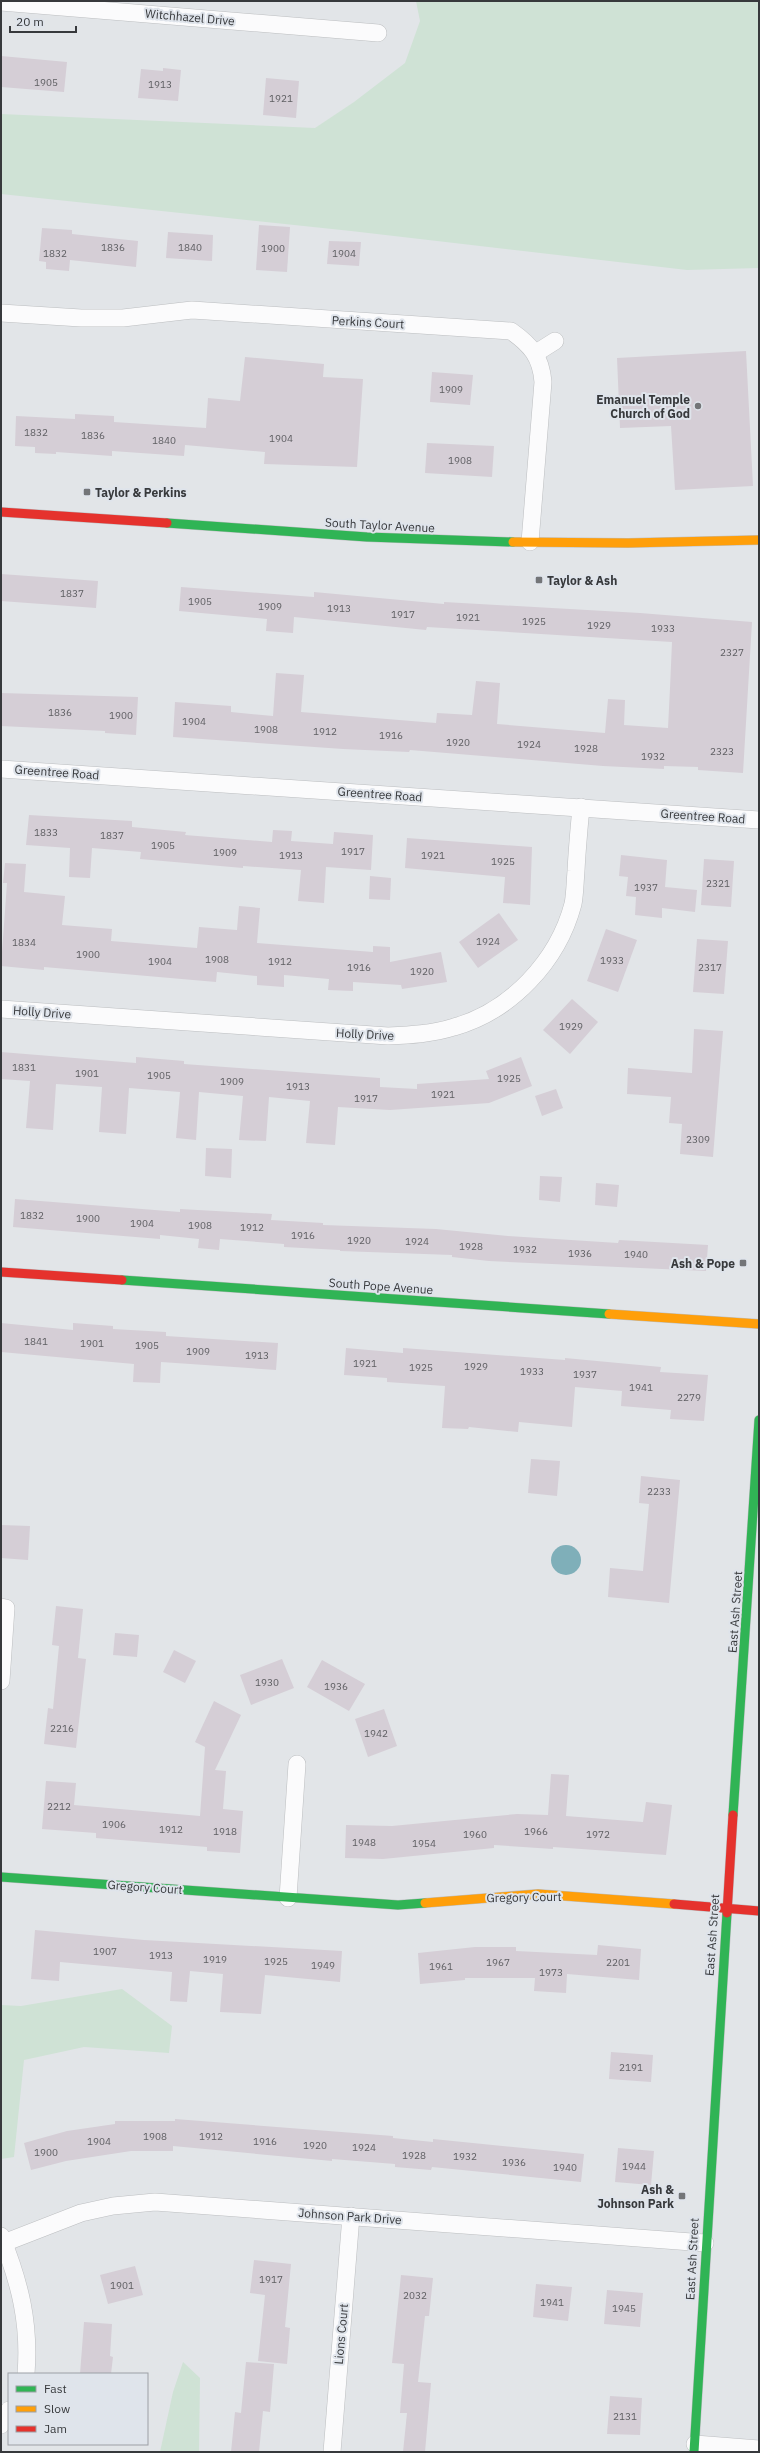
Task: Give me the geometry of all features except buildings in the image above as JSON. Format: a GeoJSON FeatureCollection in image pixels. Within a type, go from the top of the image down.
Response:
{"type":"FeatureCollection","features":[{"type":"Feature","properties":{"kind":"street","name":"Witchhazel Drive"},"geometry":{"type":"LineString","coordinates":[[1,2],[378,33]]}},
{"type":"Feature","properties":{"kind":"street","name":"Perkins Court"},"geometry":{"type":"LineString","coordinates":[[1,313],[81,318],[123,318],[192,310],[511,330],[525,340],[536,353],[542,368],[543,382],[530,542]]}},
{"type":"Feature","properties":{"kind":"street"},"geometry":{"type":"LineString","coordinates":[[536,353],[555,341]]}},
{"type":"Feature","properties":{"kind":"street","name":"South Taylor Avenue"},"geometry":{"type":"LineString","coordinates":[[1,512],[367,538],[530,542],[759,540]]}},
{"type":"Feature","properties":{"kind":"street","name":"Greentree Road"},"geometry":{"type":"LineString","coordinates":[[1,769],[759,820]]}},
{"type":"Feature","properties":{"kind":"street","name":"Holly Drive"},"geometry":{"type":"LineString","coordinates":[[1,1008],[388,1036],[423,1034],[455,1027],[486,1015],[519,991],[538,973],[558,942],[573,904],[582,808]]}},
{"type":"Feature","properties":{"kind":"street","name":"South Pope Avenue"},"geometry":{"type":"LineString","coordinates":[[1,1272],[759,1324]]}},
{"type":"Feature","properties":{"kind":"street","name":"East Ash Street"},"geometry":{"type":"LineString","coordinates":[[695,2448],[705,2243],[759,1420]]}},
{"type":"Feature","properties":{"kind":"street"},"geometry":{"type":"LineString","coordinates":[[1,1681],[4,1608]]}},
{"type":"Feature","properties":{"kind":"street"},"geometry":{"type":"LineString","coordinates":[[288,1898],[297,1764]]}},
{"type":"Feature","properties":{"kind":"street","name":"Gregory Court"},"geometry":{"type":"LineString","coordinates":[[1,1877],[398,1905],[538,1894],[759,1911]]}},
{"type":"Feature","properties":{"kind":"street","name":"Johnson Park Drive"},"geometry":{"type":"LineString","coordinates":[[2,2241],[81,2213],[113,2206],[155,2202],[705,2243]]}},
{"type":"Feature","properties":{"kind":"street","name":"Lions Court"},"geometry":{"type":"LineString","coordinates":[[332,2452],[350,2216]]}},
{"type":"Feature","properties":{"kind":"street"},"geometry":{"type":"LineString","coordinates":[[2,2241],[16,2277],[27,2324],[26,2373]]}},
{"type":"Feature","properties":{"kind":"street"},"geometry":{"type":"LineString","coordinates":[[1,2425],[8,2412]]}},
{"type":"Feature","properties":{"kind":"street"},"geometry":{"type":"LineString","coordinates":[[695,2448],[759,2449]]}},
{"type":"Feature","properties":{"kind":"green space"},"geometry":{"type":"Polygon","coordinates":[[[416,1],[759,1],[759,268],[687,270],[351,231],[1,194],[1,114],[315,128],[354,102],[405,63],[420,21],[416,1]]]}},
{"type":"Feature","properties":{"kind":"green space"},"geometry":{"type":"Polygon","coordinates":[[[122,1989],[172,2026],[169,2053],[84,2047],[24,2060],[14,2157],[1,2159],[1,2005],[21,2006],[122,1989]]]}},
{"type":"Feature","properties":{"kind":"green space"},"geometry":{"type":"Polygon","coordinates":[[[183,2362],[200,2378],[199,2452],[160,2452],[173,2392],[183,2362]]]}},
{"type":"Feature","properties":{"kind":"water"},"geometry":{"type":"Polygon","coordinates":[[[566,1545],[577,1549],[581,1560],[577,1571],[566,1575],[555,1571],[551,1560],[555,1549],[566,1545]]]}},
{"type":"Feature","properties":{"kind":"traffic: fast"},"geometry":{"type":"LineString","coordinates":[[167,523],[367,537],[513,542]]}},
{"type":"Feature","properties":{"kind":"traffic: fast"},"geometry":{"type":"LineString","coordinates":[[122,1280],[609,1314]]}},
{"type":"Feature","properties":{"kind":"traffic: fast"},"geometry":{"type":"LineString","coordinates":[[733,1815],[759,1420]]}},
{"type":"Feature","properties":{"kind":"traffic: fast"},"geometry":{"type":"LineString","coordinates":[[1,1877],[398,1905],[425,1903]]}},
{"type":"Feature","properties":{"kind":"traffic: fast"},"geometry":{"type":"LineString","coordinates":[[694,2452],[727,1913]]}},
{"type":"Feature","properties":{"kind":"traffic: slow"},"geometry":{"type":"LineString","coordinates":[[513,542],[628,543],[759,540]]}},
{"type":"Feature","properties":{"kind":"traffic: slow"},"geometry":{"type":"LineString","coordinates":[[609,1314],[759,1324]]}},
{"type":"Feature","properties":{"kind":"traffic: slow"},"geometry":{"type":"LineString","coordinates":[[425,1903],[538,1894],[674,1904]]}},
{"type":"Feature","properties":{"kind":"traffic: jam"},"geometry":{"type":"LineString","coordinates":[[1,512],[167,523]]}},
{"type":"Feature","properties":{"kind":"traffic: jam"},"geometry":{"type":"LineString","coordinates":[[1,1272],[122,1280]]}},
{"type":"Feature","properties":{"kind":"traffic: jam"},"geometry":{"type":"LineString","coordinates":[[727,1913],[733,1815]]}},
{"type":"Feature","properties":{"kind":"traffic: jam"},"geometry":{"type":"LineString","coordinates":[[674,1904],[759,1911]]}},
{"type":"Feature","properties":{"kind":"place","name":"Emanuel Temple Church of God"},"geometry":{"type":"Point","coordinates":[698,406]}},
{"type":"Feature","properties":{"kind":"place","name":"Taylor & Perkins"},"geometry":{"type":"Point","coordinates":[87,492]}},
{"type":"Feature","properties":{"kind":"place","name":"Taylor & Ash"},"geometry":{"type":"Point","coordinates":[539,580]}},
{"type":"Feature","properties":{"kind":"place","name":"Ash & Pope"},"geometry":{"type":"Point","coordinates":[743,1263]}},
{"type":"Feature","properties":{"kind":"place","name":"Ash & Johnson Park"},"geometry":{"type":"Point","coordinates":[682,2196]}}]}
